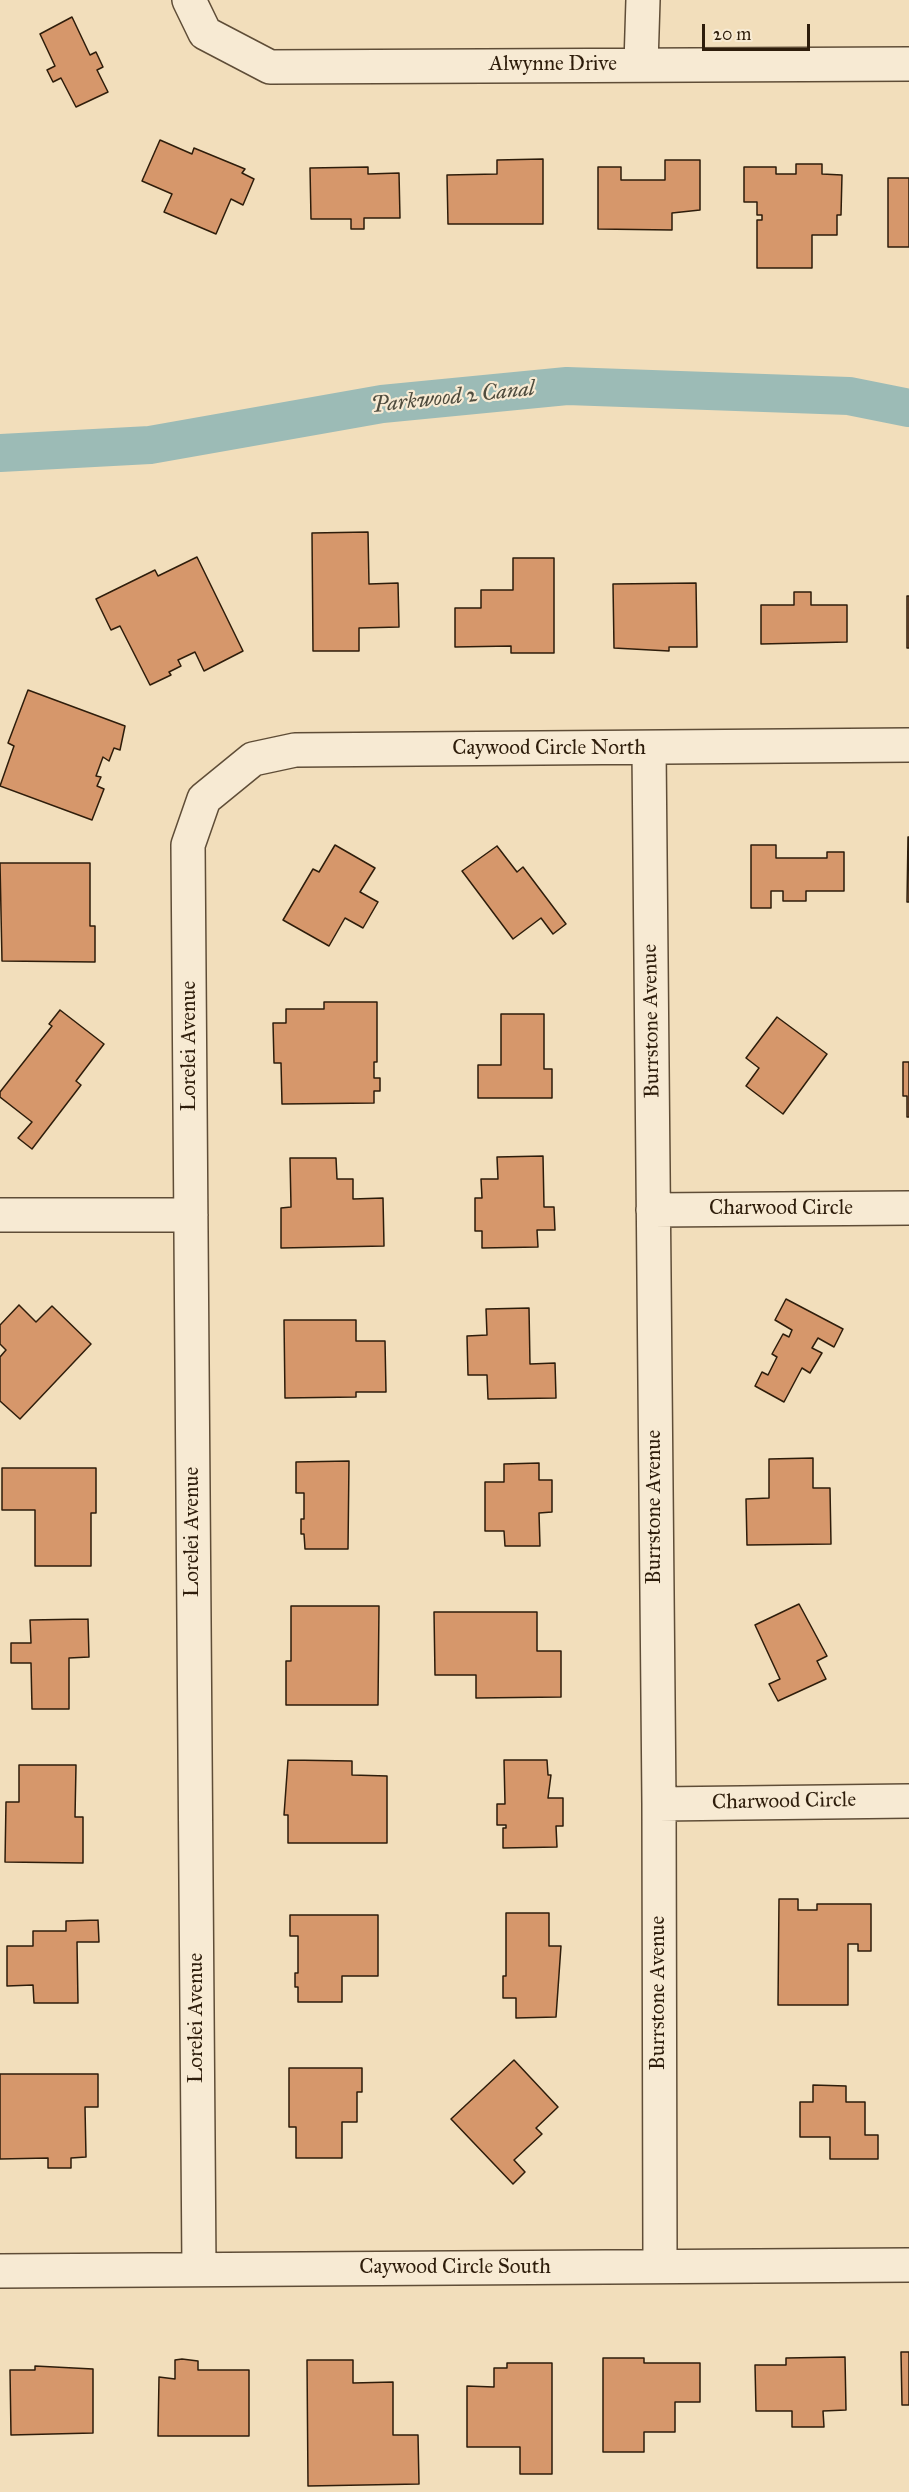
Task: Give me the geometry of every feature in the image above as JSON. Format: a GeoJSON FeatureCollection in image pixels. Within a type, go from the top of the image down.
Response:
{"type":"FeatureCollection","features":[{"type":"Feature","properties":{"kind":"street","name":"Alwynne Drive"},"geometry":{"type":"LineString","coordinates":[[189,0],[205,33],[270,67],[909,64]]}},
{"type":"Feature","properties":{"kind":"street"},"geometry":{"type":"LineString","coordinates":[[641,64],[643,0]]}},
{"type":"Feature","properties":{"kind":"street","name":"Caywood Circle North"},"geometry":{"type":"LineString","coordinates":[[204,799],[253,759],[295,750],[909,745]]}},
{"type":"Feature","properties":{"kind":"street","name":"Burrstone Avenue"},"geometry":{"type":"LineString","coordinates":[[649,748],[659,1804],[660,2265]]}},
{"type":"Feature","properties":{"kind":"street","name":"Lorelei Avenue"},"geometry":{"type":"LineString","coordinates":[[199,2268],[189,844],[204,799]]}},
{"type":"Feature","properties":{"kind":"street","name":"Charwood Circle"},"geometry":{"type":"LineString","coordinates":[[653,1210],[909,1208]]}},
{"type":"Feature","properties":{"kind":"street"},"geometry":{"type":"LineString","coordinates":[[0,1215],[191,1215]]}},
{"type":"Feature","properties":{"kind":"street","name":"Charwood Circle"},"geometry":{"type":"LineString","coordinates":[[659,1804],[909,1801]]}},
{"type":"Feature","properties":{"kind":"street","name":"Caywood Circle South"},"geometry":{"type":"LineString","coordinates":[[0,2271],[909,2265]]}},
{"type":"Feature","properties":{"kind":"building"},"geometry":{"type":"Polygon","coordinates":[[[72,17],[90,55],[96,52],[103,67],[97,70],[108,92],[76,107],[61,78],[53,82],[47,70],[55,66],[40,34],[72,17]]]}},
{"type":"Feature","properties":{"kind":"building"},"geometry":{"type":"Polygon","coordinates":[[[160,140],[192,154],[194,148],[245,169],[242,173],[254,179],[243,205],[231,199],[216,234],[164,212],[172,194],[142,181],[160,140]]]}},
{"type":"Feature","properties":{"kind":"building"},"geometry":{"type":"Polygon","coordinates":[[[543,159],[543,224],[448,224],[447,175],[497,174],[497,160],[543,159]]]}},
{"type":"Feature","properties":{"kind":"building"},"geometry":{"type":"Polygon","coordinates":[[[665,160],[700,160],[700,210],[672,213],[672,230],[598,229],[598,167],[621,167],[621,180],[665,180],[665,160]]]}},
{"type":"Feature","properties":{"kind":"building"},"geometry":{"type":"Polygon","coordinates":[[[796,164],[822,164],[822,174],[842,175],[841,215],[837,215],[837,235],[812,235],[812,268],[757,268],[757,220],[762,220],[762,215],[757,215],[757,202],[744,202],[744,167],[776,167],[776,174],[796,174],[796,164]]]}},
{"type":"Feature","properties":{"kind":"building"},"geometry":{"type":"Polygon","coordinates":[[[368,167],[368,174],[399,173],[400,218],[364,218],[364,229],[351,229],[351,219],[311,219],[310,168],[368,167]]]}},
{"type":"Feature","properties":{"kind":"building"},"geometry":{"type":"Polygon","coordinates":[[[888,178],[909,178],[909,247],[888,247],[888,178]]]}},
{"type":"Feature","properties":{"kind":"building"},"geometry":{"type":"Polygon","coordinates":[[[368,532],[369,584],[398,583],[399,627],[359,628],[359,651],[313,651],[312,533],[368,532]]]}},
{"type":"Feature","properties":{"kind":"building"},"geometry":{"type":"Polygon","coordinates":[[[197,557],[243,651],[204,671],[195,652],[178,660],[181,666],[169,672],[171,675],[150,685],[120,626],[111,630],[96,599],[155,570],[158,576],[197,557]]]}},
{"type":"Feature","properties":{"kind":"building"},"geometry":{"type":"Polygon","coordinates":[[[513,558],[554,558],[554,653],[511,653],[511,646],[455,647],[455,608],[481,608],[481,590],[513,590],[513,558]]]}},
{"type":"Feature","properties":{"kind":"building"},"geometry":{"type":"Polygon","coordinates":[[[696,583],[697,647],[669,647],[669,651],[614,648],[613,584],[696,583]]]}},
{"type":"Feature","properties":{"kind":"building"},"geometry":{"type":"Polygon","coordinates":[[[794,592],[811,592],[811,605],[847,605],[847,642],[761,644],[761,605],[794,605],[794,592]]]}},
{"type":"Feature","properties":{"kind":"building"},"geometry":{"type":"Polygon","coordinates":[[[907,596],[909,596],[909,648],[907,648],[907,596]]]}},
{"type":"Feature","properties":{"kind":"building"},"geometry":{"type":"Polygon","coordinates":[[[28,690],[125,726],[120,750],[114,748],[109,761],[103,757],[96,776],[101,777],[97,786],[104,789],[92,820],[0,786],[14,746],[8,743],[28,690]]]}},
{"type":"Feature","properties":{"kind":"building"},"geometry":{"type":"Polygon","coordinates":[[[908,837],[909,902],[907,902],[908,837]]]}},
{"type":"Feature","properties":{"kind":"building"},"geometry":{"type":"Polygon","coordinates":[[[335,845],[375,868],[360,892],[378,902],[363,928],[345,918],[329,946],[283,920],[313,869],[319,872],[335,845]]]}},
{"type":"Feature","properties":{"kind":"building"},"geometry":{"type":"Polygon","coordinates":[[[751,845],[776,845],[776,858],[827,858],[827,852],[844,852],[844,891],[806,891],[806,901],[783,901],[783,891],[771,891],[771,908],[751,908],[751,845]]]}},
{"type":"Feature","properties":{"kind":"building"},"geometry":{"type":"Polygon","coordinates":[[[497,846],[517,872],[523,867],[566,924],[553,934],[541,918],[513,939],[462,871],[497,846]]]}},
{"type":"Feature","properties":{"kind":"building"},"geometry":{"type":"Polygon","coordinates":[[[0,863],[90,863],[90,926],[95,926],[95,962],[2,961],[0,863]]]}},
{"type":"Feature","properties":{"kind":"building"},"geometry":{"type":"Polygon","coordinates":[[[324,1002],[377,1002],[377,1062],[374,1062],[374,1078],[380,1078],[380,1091],[374,1091],[374,1103],[282,1104],[281,1063],[274,1063],[273,1023],[286,1023],[286,1009],[324,1009],[324,1002]]]}},
{"type":"Feature","properties":{"kind":"building"},"geometry":{"type":"Polygon","coordinates":[[[60,1010],[104,1044],[76,1081],[81,1085],[32,1149],[18,1138],[32,1122],[0,1097],[0,1092],[52,1026],[49,1024],[60,1010]]]}},
{"type":"Feature","properties":{"kind":"building"},"geometry":{"type":"Polygon","coordinates":[[[501,1014],[544,1014],[544,1069],[552,1069],[552,1098],[478,1098],[478,1065],[501,1065],[501,1014]]]}},
{"type":"Feature","properties":{"kind":"building"},"geometry":{"type":"Polygon","coordinates":[[[777,1017],[827,1054],[783,1114],[746,1086],[759,1068],[746,1058],[777,1017]]]}},
{"type":"Feature","properties":{"kind":"building"},"geometry":{"type":"Polygon","coordinates":[[[903,1062],[909,1062],[909,1117],[907,1117],[907,1096],[903,1096],[903,1062]]]}},
{"type":"Feature","properties":{"kind":"building"},"geometry":{"type":"Polygon","coordinates":[[[543,1156],[544,1207],[554,1207],[555,1230],[537,1230],[538,1247],[482,1248],[482,1231],[475,1231],[475,1198],[482,1198],[481,1179],[498,1179],[497,1157],[543,1156]]]}},
{"type":"Feature","properties":{"kind":"building"},"geometry":{"type":"Polygon","coordinates":[[[290,1158],[336,1158],[337,1179],[353,1179],[353,1199],[383,1198],[384,1246],[281,1248],[281,1208],[291,1207],[290,1158]]]}},
{"type":"Feature","properties":{"kind":"building"},"geometry":{"type":"Polygon","coordinates":[[[786,1299],[843,1329],[834,1347],[818,1338],[812,1348],[822,1353],[810,1373],[802,1368],[784,1402],[755,1386],[762,1372],[768,1375],[777,1357],[772,1354],[783,1334],[789,1337],[792,1330],[775,1320],[786,1299]]]}},
{"type":"Feature","properties":{"kind":"building"},"geometry":{"type":"Polygon","coordinates":[[[19,1305],[36,1322],[52,1306],[91,1344],[20,1419],[0,1401],[0,1357],[6,1350],[0,1344],[0,1325],[19,1305]]]}},
{"type":"Feature","properties":{"kind":"building"},"geometry":{"type":"Polygon","coordinates":[[[529,1308],[530,1364],[555,1363],[556,1398],[488,1399],[487,1375],[468,1375],[467,1336],[487,1335],[486,1309],[529,1308]]]}},
{"type":"Feature","properties":{"kind":"building"},"geometry":{"type":"Polygon","coordinates":[[[284,1320],[356,1320],[356,1341],[385,1341],[386,1392],[356,1392],[356,1397],[285,1398],[284,1320]]]}},
{"type":"Feature","properties":{"kind":"building"},"geometry":{"type":"Polygon","coordinates":[[[813,1458],[813,1488],[830,1488],[831,1544],[747,1545],[746,1499],[769,1498],[769,1459],[813,1458]]]}},
{"type":"Feature","properties":{"kind":"building"},"geometry":{"type":"Polygon","coordinates":[[[349,1461],[348,1549],[305,1549],[304,1534],[301,1534],[301,1519],[304,1519],[304,1493],[296,1493],[296,1462],[349,1461]]]}},
{"type":"Feature","properties":{"kind":"building"},"geometry":{"type":"Polygon","coordinates":[[[539,1463],[539,1480],[552,1480],[552,1512],[539,1513],[540,1546],[505,1546],[504,1531],[485,1531],[485,1482],[504,1482],[504,1464],[539,1463]]]}},
{"type":"Feature","properties":{"kind":"building"},"geometry":{"type":"Polygon","coordinates":[[[2,1468],[96,1468],[96,1513],[91,1513],[91,1566],[35,1566],[35,1510],[2,1510],[2,1468]]]}},
{"type":"Feature","properties":{"kind":"building"},"geometry":{"type":"Polygon","coordinates":[[[799,1604],[827,1656],[817,1661],[826,1679],[778,1701],[769,1684],[780,1679],[755,1625],[799,1604]]]}},
{"type":"Feature","properties":{"kind":"building"},"geometry":{"type":"Polygon","coordinates":[[[291,1606],[379,1606],[378,1705],[286,1705],[286,1661],[291,1661],[291,1606]]]}},
{"type":"Feature","properties":{"kind":"building"},"geometry":{"type":"Polygon","coordinates":[[[434,1612],[537,1612],[537,1651],[561,1651],[561,1697],[476,1698],[476,1675],[435,1675],[434,1612]]]}},
{"type":"Feature","properties":{"kind":"building"},"geometry":{"type":"Polygon","coordinates":[[[88,1619],[89,1657],[69,1658],[69,1709],[32,1709],[31,1663],[11,1663],[11,1643],[31,1643],[30,1620],[88,1619]]]}},
{"type":"Feature","properties":{"kind":"building"},"geometry":{"type":"Polygon","coordinates":[[[288,1760],[352,1761],[352,1775],[387,1776],[387,1843],[288,1843],[288,1815],[284,1815],[288,1760]]]}},
{"type":"Feature","properties":{"kind":"building"},"geometry":{"type":"Polygon","coordinates":[[[504,1760],[547,1760],[548,1775],[551,1775],[548,1798],[563,1798],[563,1826],[556,1826],[557,1847],[503,1848],[503,1828],[506,1828],[506,1825],[497,1825],[497,1804],[505,1804],[504,1760]]]}},
{"type":"Feature","properties":{"kind":"building"},"geometry":{"type":"Polygon","coordinates":[[[19,1765],[76,1765],[75,1817],[83,1817],[83,1863],[5,1862],[6,1802],[19,1802],[19,1765]]]}},
{"type":"Feature","properties":{"kind":"building"},"geometry":{"type":"Polygon","coordinates":[[[779,1899],[798,1899],[798,1910],[817,1910],[817,1904],[871,1904],[871,1951],[858,1951],[858,1944],[848,1944],[848,2005],[778,2005],[779,1899]]]}},
{"type":"Feature","properties":{"kind":"building"},"geometry":{"type":"Polygon","coordinates":[[[506,1913],[549,1913],[549,1946],[561,1946],[556,2017],[516,2018],[516,1998],[503,1998],[503,1976],[506,1976],[506,1913]]]}},
{"type":"Feature","properties":{"kind":"building"},"geometry":{"type":"Polygon","coordinates":[[[290,1915],[378,1915],[378,1976],[342,1976],[342,2002],[298,2002],[295,1973],[298,1973],[298,1936],[290,1936],[290,1915]]]}},
{"type":"Feature","properties":{"kind":"building"},"geometry":{"type":"Polygon","coordinates":[[[98,1920],[99,1942],[77,1942],[78,2003],[34,2003],[33,1985],[7,1986],[7,1946],[33,1946],[33,1931],[66,1931],[66,1921],[98,1920]]]}},
{"type":"Feature","properties":{"kind":"building"},"geometry":{"type":"Polygon","coordinates":[[[514,2060],[558,2107],[536,2128],[542,2134],[514,2160],[525,2172],[513,2184],[451,2119],[514,2060]]]}},
{"type":"Feature","properties":{"kind":"building"},"geometry":{"type":"Polygon","coordinates":[[[289,2068],[362,2068],[362,2092],[357,2092],[357,2122],[342,2122],[342,2158],[296,2158],[296,2127],[289,2127],[289,2068]]]}},
{"type":"Feature","properties":{"kind":"building"},"geometry":{"type":"Polygon","coordinates":[[[0,2074],[98,2074],[98,2107],[85,2107],[86,2157],[71,2158],[71,2168],[48,2168],[48,2158],[0,2159],[0,2074]]]}},
{"type":"Feature","properties":{"kind":"building"},"geometry":{"type":"Polygon","coordinates":[[[813,2085],[846,2086],[846,2102],[865,2102],[865,2135],[878,2135],[878,2159],[830,2159],[830,2137],[800,2137],[800,2102],[813,2102],[813,2085]]]}},
{"type":"Feature","properties":{"kind":"building"},"geometry":{"type":"Polygon","coordinates":[[[901,2352],[909,2352],[909,2405],[902,2405],[901,2352]]]}},
{"type":"Feature","properties":{"kind":"building"},"geometry":{"type":"Polygon","coordinates":[[[845,2357],[846,2410],[823,2411],[824,2427],[792,2427],[792,2411],[756,2411],[755,2365],[786,2365],[786,2358],[845,2357]]]}},
{"type":"Feature","properties":{"kind":"building"},"geometry":{"type":"Polygon","coordinates":[[[603,2358],[644,2358],[644,2363],[700,2363],[700,2402],[675,2402],[675,2432],[644,2432],[644,2452],[603,2452],[603,2358]]]}},
{"type":"Feature","properties":{"kind":"building"},"geometry":{"type":"Polygon","coordinates":[[[175,2360],[198,2361],[198,2370],[249,2370],[249,2436],[158,2436],[159,2377],[175,2379],[175,2360]]]}},
{"type":"Feature","properties":{"kind":"building"},"geometry":{"type":"Polygon","coordinates":[[[307,2360],[353,2360],[353,2383],[393,2382],[393,2435],[418,2435],[419,2484],[308,2486],[307,2360]]]}},
{"type":"Feature","properties":{"kind":"building"},"geometry":{"type":"Polygon","coordinates":[[[507,2363],[552,2363],[552,2474],[520,2474],[520,2447],[467,2447],[467,2386],[494,2387],[494,2368],[507,2368],[507,2363]]]}},
{"type":"Feature","properties":{"kind":"building"},"geometry":{"type":"Polygon","coordinates":[[[35,2366],[93,2369],[93,2433],[11,2435],[10,2370],[35,2370],[35,2366]]]}},
{"type":"Feature","properties":{"kind":"waterway","name":"Parkwood 2 Canal"},"geometry":{"type":"LineString","coordinates":[[0,453],[150,445],[382,404],[567,386],[849,396],[909,408]]}}]}
